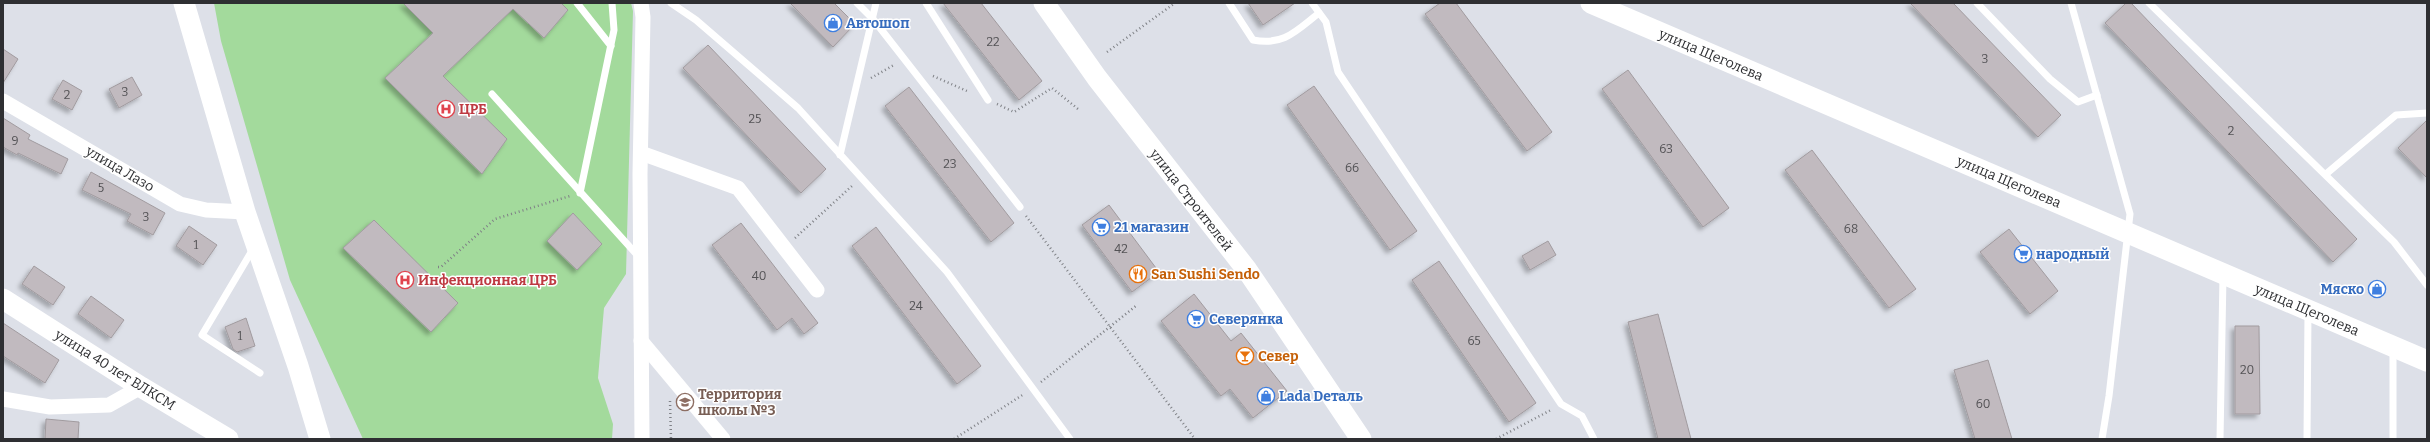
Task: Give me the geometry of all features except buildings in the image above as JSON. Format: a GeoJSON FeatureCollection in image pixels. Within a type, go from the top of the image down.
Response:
{"type":"FeatureCollection","features":[{"type":"Feature","properties":{"kind":"street"},"geometry":{"type":"LineString","coordinates":[[184,3],[245,212],[320,439]]}},
{"type":"Feature","properties":{"kind":"street"},"geometry":{"type":"LineString","coordinates":[[641,3],[643,17],[641,153],[642,439]]}},
{"type":"Feature","properties":{"kind":"street","name":"улица Строителей"},"geometry":{"type":"LineString","coordinates":[[1044,3],[1096,78],[1247,270],[1361,439]]}},
{"type":"Feature","properties":{"kind":"street","name":"улица Щеголева"},"geometry":{"type":"LineString","coordinates":[[1591,3],[2427,361]]}},
{"type":"Feature","properties":{"kind":"street","name":"улица Лазо"},"geometry":{"type":"LineString","coordinates":[[3,101],[180,204],[206,210],[245,212]]}},
{"type":"Feature","properties":{"kind":"street"},"geometry":{"type":"LineString","coordinates":[[641,153],[738,188],[817,290]]}},
{"type":"Feature","properties":{"kind":"street","name":"улица 40 лет ВЛКСМ"},"geometry":{"type":"LineString","coordinates":[[3,299],[141,387],[228,439]]}},
{"type":"Feature","properties":{"kind":"street"},"geometry":{"type":"LineString","coordinates":[[641,341],[724,439]]}},
{"type":"Feature","properties":{"kind":"street"},"geometry":{"type":"LineString","coordinates":[[3,399],[50,406],[108,405],[141,387]]}},
{"type":"Feature","properties":{"kind":"lane"},"geometry":{"type":"LineString","coordinates":[[577,3],[611,46]]}},
{"type":"Feature","properties":{"kind":"lane"},"geometry":{"type":"LineString","coordinates":[[580,193],[614,30],[612,3]]}},
{"type":"Feature","properties":{"kind":"lane"},"geometry":{"type":"LineString","coordinates":[[671,3],[696,20],[798,108],[947,272],[1070,439]]}},
{"type":"Feature","properties":{"kind":"lane"},"geometry":{"type":"LineString","coordinates":[[857,3],[873,19],[1020,207]]}},
{"type":"Feature","properties":{"kind":"lane"},"geometry":{"type":"LineString","coordinates":[[840,155],[876,3]]}},
{"type":"Feature","properties":{"kind":"lane"},"geometry":{"type":"LineString","coordinates":[[926,3],[988,100]]}},
{"type":"Feature","properties":{"kind":"lane"},"geometry":{"type":"LineString","coordinates":[[1229,3],[1253,40],[1266,42],[1288,38],[1319,13]]}},
{"type":"Feature","properties":{"kind":"lane"},"geometry":{"type":"LineString","coordinates":[[1312,3],[1326,22],[1338,72],[1561,404],[1582,416],[1594,439]]}},
{"type":"Feature","properties":{"kind":"lane"},"geometry":{"type":"LineString","coordinates":[[1977,3],[2050,80],[2078,102],[2097,95]]}},
{"type":"Feature","properties":{"kind":"lane"},"geometry":{"type":"LineString","coordinates":[[2071,3],[2130,214],[2129,234],[2102,439]]}},
{"type":"Feature","properties":{"kind":"lane"},"geometry":{"type":"LineString","coordinates":[[2149,3],[2394,242],[2427,285]]}},
{"type":"Feature","properties":{"kind":"lane"},"geometry":{"type":"LineString","coordinates":[[492,94],[641,259]]}},
{"type":"Feature","properties":{"kind":"lane"},"geometry":{"type":"LineString","coordinates":[[2326,174],[2396,115],[2427,113]]}},
{"type":"Feature","properties":{"kind":"lane"},"geometry":{"type":"LineString","coordinates":[[256,244],[202,334],[260,372]]}},
{"type":"Feature","properties":{"kind":"lane"},"geometry":{"type":"LineString","coordinates":[[2220,439],[2223,274]]}},
{"type":"Feature","properties":{"kind":"lane"},"geometry":{"type":"LineString","coordinates":[[2306,439],[2308,310]]}},
{"type":"Feature","properties":{"kind":"lane"},"geometry":{"type":"LineString","coordinates":[[2393,346],[2393,439]]}},
{"type":"Feature","properties":{"kind":"path"},"geometry":{"type":"LineString","coordinates":[[1107,52],[1175,3]]}},
{"type":"Feature","properties":{"kind":"path"},"geometry":{"type":"LineString","coordinates":[[784,248],[861,178]]}},
{"type":"Feature","properties":{"kind":"path"},"geometry":{"type":"LineString","coordinates":[[438,266],[441,266],[495,219],[580,193]]}},
{"type":"Feature","properties":{"kind":"path"},"geometry":{"type":"LineString","coordinates":[[1020,207],[1195,439]]}},
{"type":"Feature","properties":{"kind":"path"},"geometry":{"type":"LineString","coordinates":[[954,439],[1033,388],[1137,305]]}},
{"type":"Feature","properties":{"kind":"path"},"geometry":{"type":"LineString","coordinates":[[669,375],[671,439]]}},
{"type":"Feature","properties":{"kind":"path"},"geometry":{"type":"LineString","coordinates":[[1496,439],[1561,404]]}},
{"type":"Feature","properties":{"kind":"green space"},"geometry":{"type":"Polygon","coordinates":[[[214,3],[631,3],[633,11],[626,274],[604,308],[598,378],[613,424],[612,439],[363,439],[290,280],[221,41],[214,3]]]}},
{"type":"Feature","properties":{"kind":"place","name":"Автошоп"},"geometry":{"type":"Point","coordinates":[833,23]}},
{"type":"Feature","properties":{"kind":"place","name":"ЦРБ"},"geometry":{"type":"Point","coordinates":[446,109]}},
{"type":"Feature","properties":{"kind":"place","name":"21 магазин"},"geometry":{"type":"Point","coordinates":[1101,227]}},
{"type":"Feature","properties":{"kind":"place","name":"народный"},"geometry":{"type":"Point","coordinates":[2023,254]}},
{"type":"Feature","properties":{"kind":"place","name":"San Sushi Sendo"},"geometry":{"type":"Point","coordinates":[1138,274]}},
{"type":"Feature","properties":{"kind":"place","name":"Инфекционная ЦРБ"},"geometry":{"type":"Point","coordinates":[405,280]}},
{"type":"Feature","properties":{"kind":"place","name":"Мяско"},"geometry":{"type":"Point","coordinates":[2377,289]}},
{"type":"Feature","properties":{"kind":"place","name":"Северянка"},"geometry":{"type":"Point","coordinates":[1196,319]}},
{"type":"Feature","properties":{"kind":"place","name":"Север"},"geometry":{"type":"Point","coordinates":[1245,356]}},
{"type":"Feature","properties":{"kind":"place","name":"Lada Dеталь"},"geometry":{"type":"Point","coordinates":[1266,396]}},
{"type":"Feature","properties":{"kind":"place","name":"Территория школы №3"},"geometry":{"type":"Point","coordinates":[685,402]}}]}
